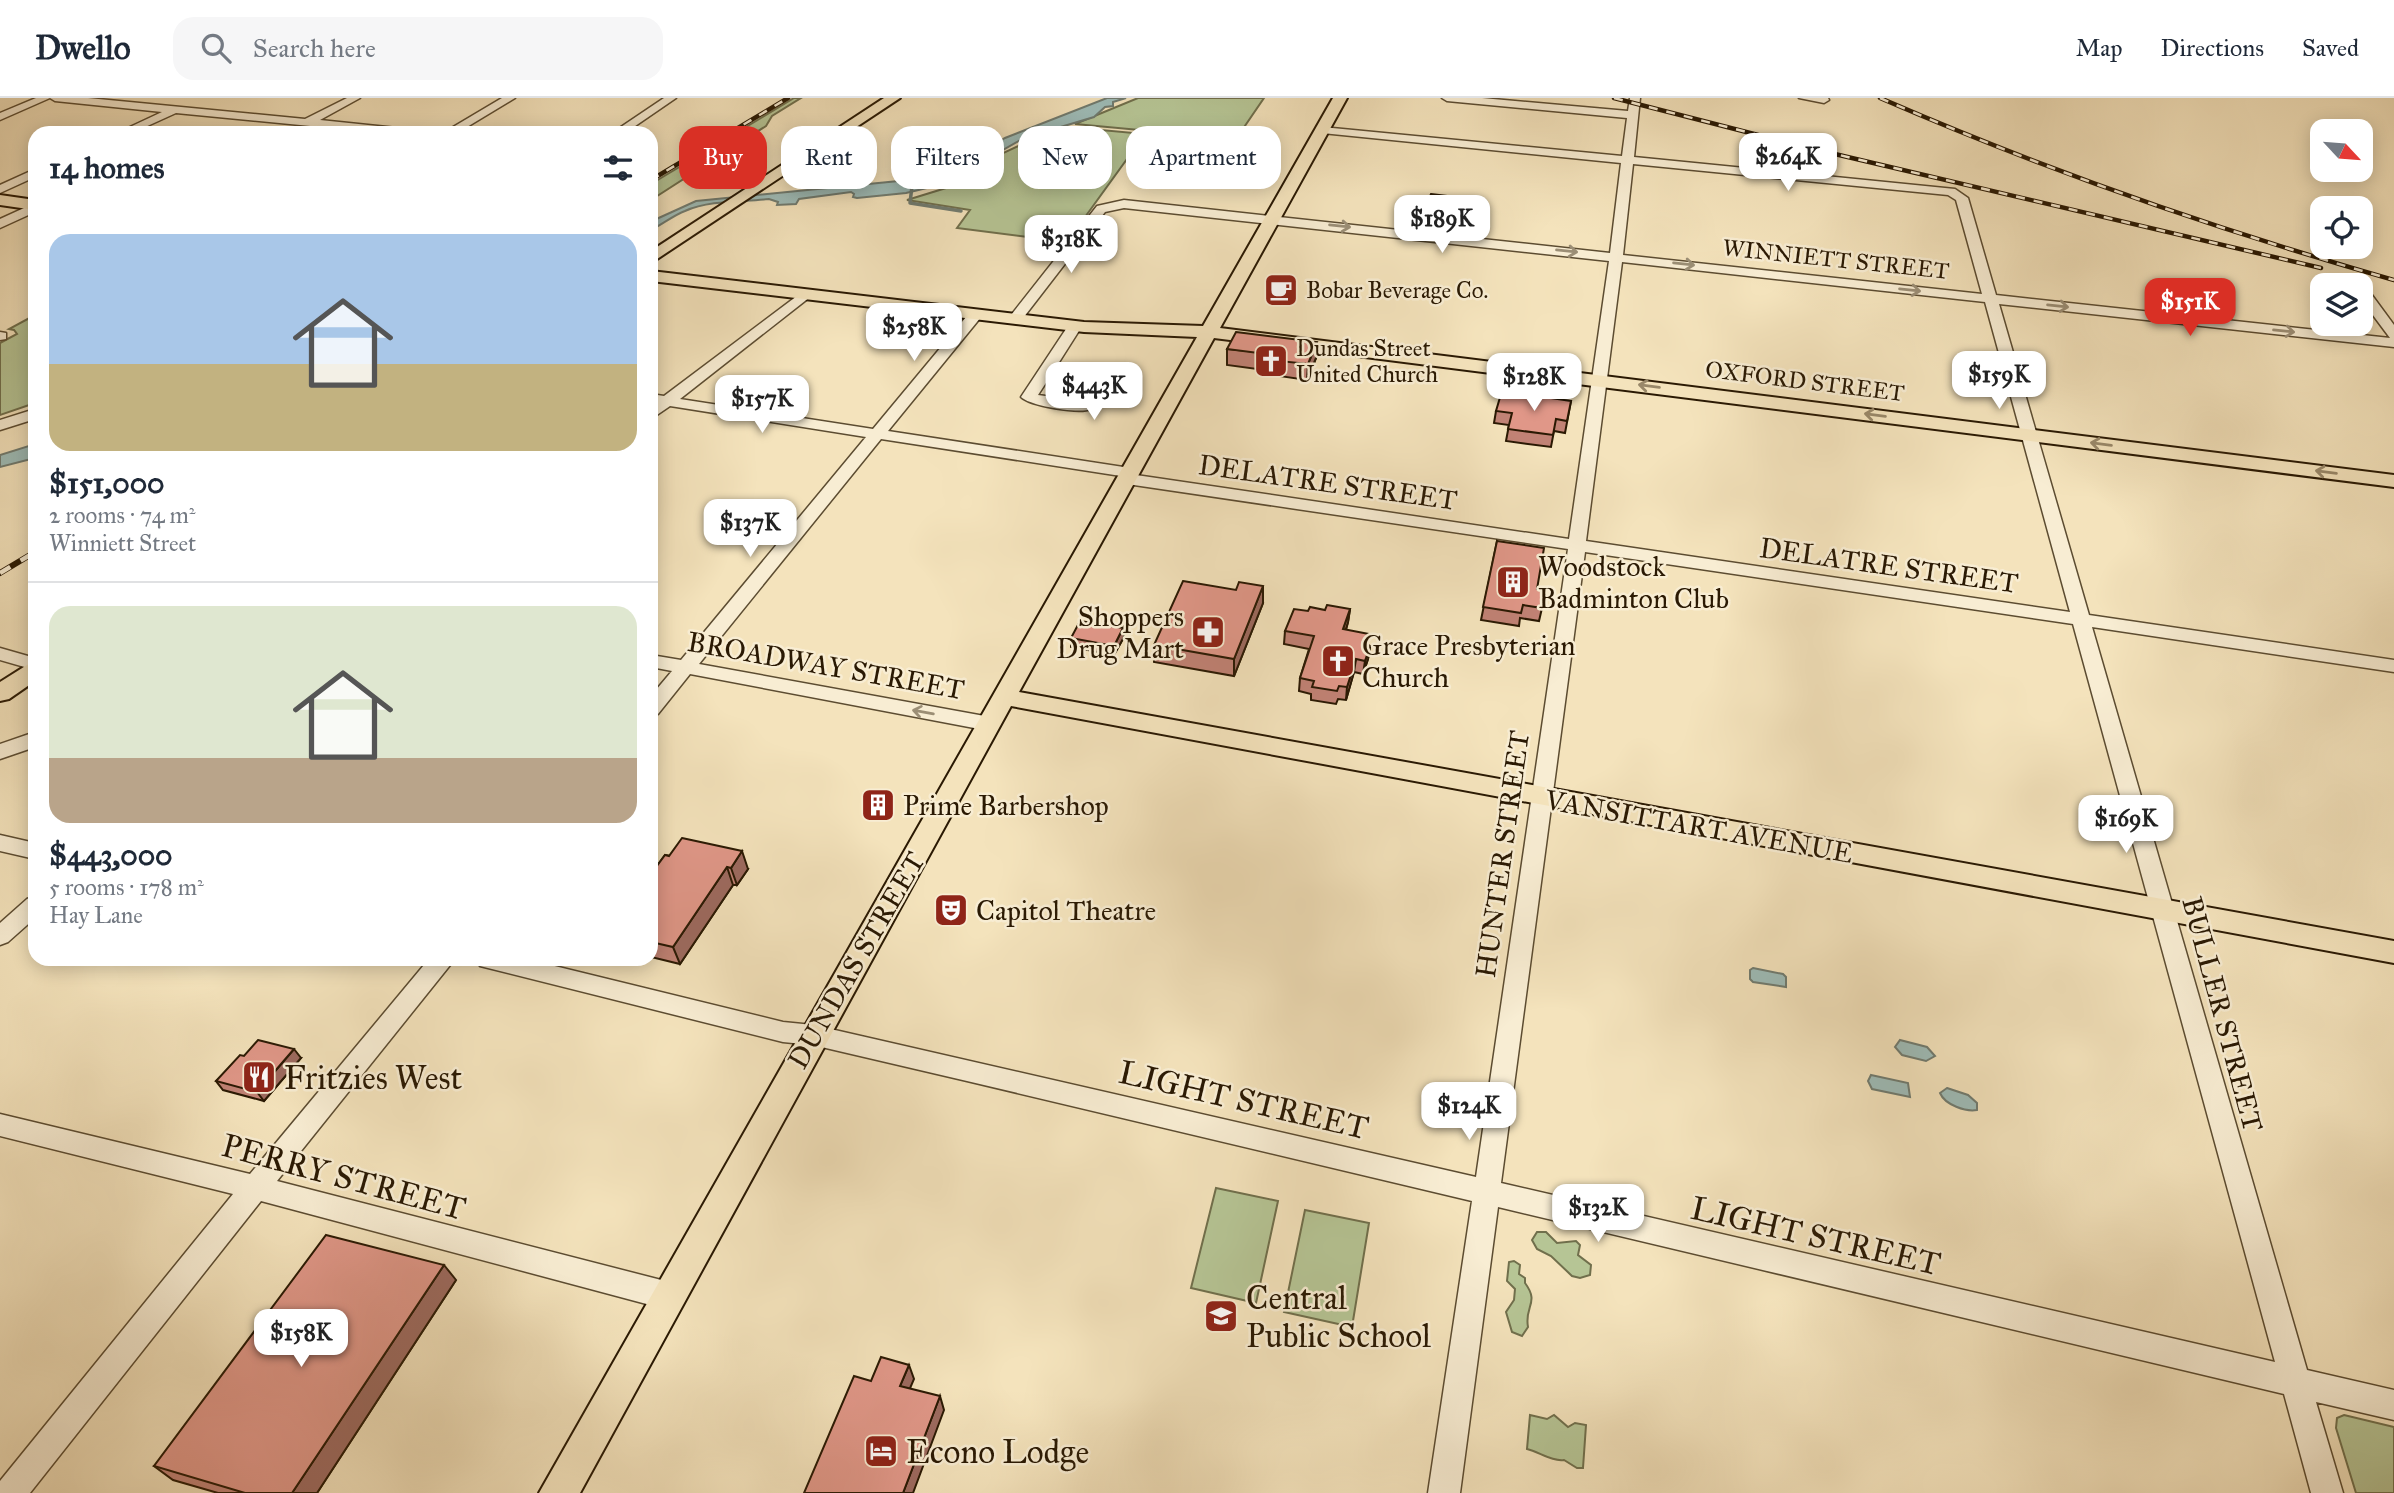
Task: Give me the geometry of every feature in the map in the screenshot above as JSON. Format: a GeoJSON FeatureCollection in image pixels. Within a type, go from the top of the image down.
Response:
{"type":"FeatureCollection","features":[{"type":"Feature","properties":{"kind":"main road"},"geometry":{"type":"LineString","coordinates":[[658,253],[893,98]]}},
{"type":"Feature","properties":{"kind":"main road","name":"DUNDAS STREET"},"geometry":{"type":"LineString","coordinates":[[559,1493],[813,1035],[998,711],[1340,98]]}},
{"type":"Feature","properties":{"kind":"main road"},"geometry":{"type":"LineString","coordinates":[[0,200],[28,205]]}},
{"type":"Feature","properties":{"kind":"main road"},"geometry":{"type":"LineString","coordinates":[[658,277],[1075,326],[1210,332]]}},
{"type":"Feature","properties":{"kind":"main road","name":"OXFORD STREET"},"geometry":{"type":"LineString","coordinates":[[1210,332],[2394,481]]}},
{"type":"Feature","properties":{"kind":"main road"},"geometry":{"type":"LineString","coordinates":[[0,693],[28,675]]}},
{"type":"Feature","properties":{"kind":"main road","name":"VANSITTART AVENUE"},"geometry":{"type":"LineString","coordinates":[[998,711],[1543,797],[2394,952]]}},
{"type":"Feature","properties":{"kind":"street"},"geometry":{"type":"LineString","coordinates":[[0,117],[45,98]]}},
{"type":"Feature","properties":{"kind":"street"},"geometry":{"type":"LineString","coordinates":[[55,98],[348,126]]}},
{"type":"Feature","properties":{"kind":"street"},"geometry":{"type":"LineString","coordinates":[[138,126],[199,98]]}},
{"type":"Feature","properties":{"kind":"street"},"geometry":{"type":"LineString","coordinates":[[301,126],[355,98]]}},
{"type":"Feature","properties":{"kind":"street"},"geometry":{"type":"LineString","coordinates":[[461,126],[510,98]]}},
{"type":"Feature","properties":{"kind":"street"},"geometry":{"type":"LineString","coordinates":[[629,126],[671,98]]}},
{"type":"Feature","properties":{"kind":"street"},"geometry":{"type":"LineString","coordinates":[[1447,98],[1634,106]]}},
{"type":"Feature","properties":{"kind":"street"},"geometry":{"type":"LineString","coordinates":[[1804,98],[1824,100]]}},
{"type":"Feature","properties":{"kind":"street"},"geometry":{"type":"LineString","coordinates":[[1617,101],[1634,106]]}},
{"type":"Feature","properties":{"kind":"street","name":"HUNTER STREET"},"geometry":{"type":"LineString","coordinates":[[1444,1493],[1543,797],[1634,106]]}},
{"type":"Feature","properties":{"kind":"street"},"geometry":{"type":"LineString","coordinates":[[1322,130],[1628,160]]}},
{"type":"Feature","properties":{"kind":"street","name":"BULLER STREET"},"geometry":{"type":"LineString","coordinates":[[1628,160],[1951,192],[1962,198],[2327,1493]]}},
{"type":"Feature","properties":{"kind":"street"},"geometry":{"type":"LineString","coordinates":[[0,189],[28,176]]}},
{"type":"Feature","properties":{"kind":"street","name":"WINNIETT STREET"},"geometry":{"type":"LineString","coordinates":[[1015,319],[1104,206],[1124,204],[2394,343]]}},
{"type":"Feature","properties":{"kind":"street"},"geometry":{"type":"LineString","coordinates":[[0,224],[28,210]]}},
{"type":"Feature","properties":{"kind":"street"},"geometry":{"type":"LineString","coordinates":[[658,408],[805,294]]}},
{"type":"Feature","properties":{"kind":"street"},"geometry":{"type":"LineString","coordinates":[[2373,306],[2394,335]]}},
{"type":"Feature","properties":{"kind":"street"},"geometry":{"type":"LineString","coordinates":[[658,701],[976,314]]}},
{"type":"Feature","properties":{"kind":"street"},"geometry":{"type":"LineString","coordinates":[[1046,370],[1075,326]]}},
{"type":"Feature","properties":{"kind":"street","name":"DELATRE STREET"},"geometry":{"type":"LineString","coordinates":[[658,400],[1576,545],[2394,666]]}},
{"type":"Feature","properties":{"kind":"street"},"geometry":{"type":"LineString","coordinates":[[0,425],[28,416]]}},
{"type":"Feature","properties":{"kind":"street"},"geometry":{"type":"LineString","coordinates":[[0,654],[28,662]]}},
{"type":"Feature","properties":{"kind":"street","name":"BROADWAY STREET"},"geometry":{"type":"LineString","coordinates":[[658,663],[998,711]]}},
{"type":"Feature","properties":{"kind":"street"},"geometry":{"type":"LineString","coordinates":[[0,752],[28,742]]}},
{"type":"Feature","properties":{"kind":"street"},"geometry":{"type":"LineString","coordinates":[[0,843],[28,849]]}},
{"type":"Feature","properties":{"kind":"street"},"geometry":{"type":"LineString","coordinates":[[0,936],[28,911]]}},
{"type":"Feature","properties":{"kind":"street"},"geometry":{"type":"LineString","coordinates":[[10,1493],[437,966]]}},
{"type":"Feature","properties":{"kind":"street","name":"LIGHT STREET"},"geometry":{"type":"LineString","coordinates":[[516,966],[771,1029],[813,1035],[2394,1405]]}},
{"type":"Feature","properties":{"kind":"street","name":"PERRY STREET"},"geometry":{"type":"LineString","coordinates":[[0,1125],[255,1188],[669,1296]]}},
{"type":"Feature","properties":{"kind":"green space"},"geometry":{"type":"Polygon","coordinates":[[[794,98],[801,98],[772,116],[766,126],[747,126],[794,98]]]}},
{"type":"Feature","properties":{"kind":"green space"},"geometry":{"type":"Polygon","coordinates":[[[1138,98],[1264,98],[1245,126],[1126,126],[1126,129],[1075,124],[1138,98]]]}},
{"type":"Feature","properties":{"kind":"green space"},"geometry":{"type":"Polygon","coordinates":[[[1112,131],[1126,132],[1126,160],[1112,180],[1112,131]]]}},
{"type":"Feature","properties":{"kind":"green space"},"geometry":{"type":"Polygon","coordinates":[[[1018,146],[1018,189],[1105,189],[1067,242],[957,228],[970,210],[907,200],[943,189],[1004,189],[1004,153],[1018,146]]]}},
{"type":"Feature","properties":{"kind":"green space"},"geometry":{"type":"Polygon","coordinates":[[[679,167],[679,182],[658,195],[658,180],[679,167]]]}},
{"type":"Feature","properties":{"kind":"green space"},"geometry":{"type":"Polygon","coordinates":[[[28,319],[28,405],[0,415],[0,343],[17,334],[9,329],[28,319]]]}},
{"type":"Feature","properties":{"kind":"green space"},"geometry":{"type":"Polygon","coordinates":[[[1216,1188],[1278,1201],[1256,1303],[1191,1288],[1216,1188]]]}},
{"type":"Feature","properties":{"kind":"green space"},"geometry":{"type":"Polygon","coordinates":[[[1305,1210],[1369,1223],[1352,1327],[1284,1312],[1305,1210]]]}},
{"type":"Feature","properties":{"kind":"green space"},"geometry":{"type":"Polygon","coordinates":[[[1537,1232],[1546,1232],[1557,1243],[1576,1241],[1580,1245],[1578,1255],[1591,1265],[1590,1275],[1580,1278],[1572,1276],[1551,1256],[1537,1249],[1532,1240],[1537,1232]]]}},
{"type":"Feature","properties":{"kind":"green space"},"geometry":{"type":"Polygon","coordinates":[[[1514,1261],[1520,1265],[1519,1274],[1525,1278],[1531,1295],[1528,1327],[1522,1336],[1512,1332],[1506,1312],[1514,1300],[1515,1289],[1507,1281],[1509,1262],[1514,1261]]]}},
{"type":"Feature","properties":{"kind":"green space"},"geometry":{"type":"Polygon","coordinates":[[[1530,1415],[1547,1419],[1554,1415],[1568,1427],[1575,1423],[1586,1425],[1583,1468],[1527,1449],[1530,1415]]]}},
{"type":"Feature","properties":{"kind":"green space"},"geometry":{"type":"Polygon","coordinates":[[[2344,1415],[2394,1427],[2394,1493],[2356,1493],[2336,1428],[2337,1418],[2344,1415]]]}},
{"type":"Feature","properties":{"kind":"water"},"geometry":{"type":"Polygon","coordinates":[[[1107,98],[1126,98],[1113,102],[1113,106],[1105,107],[1094,117],[1064,126],[1036,126],[1107,98]]]}},
{"type":"Feature","properties":{"kind":"water"},"geometry":{"type":"Polygon","coordinates":[[[1018,133],[1018,141],[1004,149],[1004,139],[1018,133]]]}},
{"type":"Feature","properties":{"kind":"water"},"geometry":{"type":"Polygon","coordinates":[[[891,182],[891,189],[923,189],[857,198],[853,197],[851,192],[799,199],[796,204],[777,205],[778,202],[769,199],[715,203],[695,207],[658,226],[658,218],[696,201],[818,189],[877,189],[877,183],[891,182]]]}},
{"type":"Feature","properties":{"kind":"water"},"geometry":{"type":"Polygon","coordinates":[[[28,446],[28,460],[0,467],[0,455],[28,446]]]}},
{"type":"Feature","properties":{"kind":"water"},"geometry":{"type":"Polygon","coordinates":[[[1753,968],[1783,974],[1786,977],[1786,987],[1753,982],[1750,979],[1750,970],[1753,968]]]}},
{"type":"Feature","properties":{"kind":"water"},"geometry":{"type":"Polygon","coordinates":[[[1900,1040],[1927,1047],[1935,1056],[1926,1061],[1902,1055],[1895,1047],[1900,1040]]]}},
{"type":"Feature","properties":{"kind":"water"},"geometry":{"type":"Polygon","coordinates":[[[1871,1075],[1908,1083],[1910,1097],[1872,1089],[1868,1081],[1871,1075]]]}},
{"type":"Feature","properties":{"kind":"water"},"geometry":{"type":"Polygon","coordinates":[[[1947,1088],[1968,1095],[1977,1103],[1977,1110],[1962,1109],[1946,1101],[1940,1093],[1947,1088]]]}},
{"type":"Feature","properties":{"kind":"building"},"geometry":{"type":"Polygon","coordinates":[[[1431,194],[1448,196],[1438,217],[1421,215],[1431,194]]]}},
{"type":"Feature","properties":{"kind":"building"},"geometry":{"type":"Polygon","coordinates":[[[1236,332],[1317,342],[1308,364],[1279,361],[1281,356],[1227,349],[1236,332]]]}},
{"type":"Feature","properties":{"kind":"building"},"geometry":{"type":"Polygon","coordinates":[[[1501,394],[1571,401],[1567,421],[1556,419],[1553,435],[1508,429],[1512,413],[1496,411],[1501,394]]]}},
{"type":"Feature","properties":{"kind":"building","name":"Woodstock Badminton Club"},"geometry":{"type":"Polygon","coordinates":[[[1497,541],[1544,548],[1537,589],[1545,591],[1542,608],[1523,605],[1521,613],[1483,607],[1497,541]]]}},
{"type":"Feature","properties":{"kind":"building","name":"Shoppers Drug Mart"},"geometry":{"type":"Polygon","coordinates":[[[1183,581],[1236,590],[1239,582],[1263,586],[1234,659],[1154,645],[1183,581]]]}},
{"type":"Feature","properties":{"kind":"building","name":"Grace Presbyterian Church"},"geometry":{"type":"Polygon","coordinates":[[[1327,605],[1350,609],[1343,629],[1369,634],[1365,645],[1370,646],[1365,661],[1356,659],[1347,687],[1339,686],[1337,691],[1312,687],[1314,681],[1300,678],[1314,636],[1285,631],[1294,609],[1308,611],[1310,607],[1325,610],[1327,605]]]}},
{"type":"Feature","properties":{"kind":"building"},"geometry":{"type":"Polygon","coordinates":[[[1080,621],[1123,628],[1114,646],[1071,638],[1080,621]]]}},
{"type":"Feature","properties":{"kind":"building"},"geometry":{"type":"Polygon","coordinates":[[[682,838],[742,851],[731,868],[727,867],[673,947],[658,944],[658,864],[665,855],[669,856],[682,838]]]}},
{"type":"Feature","properties":{"kind":"building"},"geometry":{"type":"Polygon","coordinates":[[[258,1040],[294,1049],[257,1092],[216,1081],[240,1055],[244,1056],[258,1040]]]}},
{"type":"Feature","properties":{"kind":"building"},"geometry":{"type":"Polygon","coordinates":[[[326,1235],[444,1265],[292,1493],[245,1493],[154,1466],[326,1235]]]}},
{"type":"Feature","properties":{"kind":"building","name":"Econo Lodge"},"geometry":{"type":"Polygon","coordinates":[[[881,1357],[909,1365],[900,1386],[940,1396],[903,1493],[804,1493],[854,1376],[871,1381],[881,1357]]]}},
{"type":"Feature","properties":{"kind":"waterway"},"geometry":{"type":"LineString","coordinates":[[912,189],[910,203],[961,211]]}},
{"type":"Feature","properties":{"kind":"railway"},"geometry":{"type":"LineString","coordinates":[[658,176],[788,98]]}},
{"type":"Feature","properties":{"kind":"railway"},"geometry":{"type":"LineString","coordinates":[[1614,98],[1805,147],[2321,268]]}},
{"type":"Feature","properties":{"kind":"railway"},"geometry":{"type":"LineString","coordinates":[[1880,98],[2006,150],[2134,198],[2263,241],[2394,280]]}},
{"type":"Feature","properties":{"kind":"railway"},"geometry":{"type":"LineString","coordinates":[[0,573],[28,556]]}},
{"type":"Feature","properties":{"kind":"place","name":"Bobar Beverage Co."},"geometry":{"type":"Point","coordinates":[1281,290]}},
{"type":"Feature","properties":{"kind":"place","name":"Dundas Street United Church"},"geometry":{"type":"Point","coordinates":[1271,361]}},
{"type":"Feature","properties":{"kind":"place","name":"Woodstock Badminton Club"},"geometry":{"type":"Point","coordinates":[1513,582]}},
{"type":"Feature","properties":{"kind":"place","name":"Shoppers Drug Mart"},"geometry":{"type":"Point","coordinates":[1208,632]}},
{"type":"Feature","properties":{"kind":"place","name":"Grace Presbyterian Church"},"geometry":{"type":"Point","coordinates":[1338,661]}},
{"type":"Feature","properties":{"kind":"place","name":"Prime Barbershop"},"geometry":{"type":"Point","coordinates":[878,805]}},
{"type":"Feature","properties":{"kind":"place","name":"Capitol Theatre"},"geometry":{"type":"Point","coordinates":[951,910]}},
{"type":"Feature","properties":{"kind":"place","name":"Fritzies West"},"geometry":{"type":"Point","coordinates":[259,1077]}},
{"type":"Feature","properties":{"kind":"place","name":"Central Public School"},"geometry":{"type":"Point","coordinates":[1221,1316]}},
{"type":"Feature","properties":{"kind":"place","name":"Econo Lodge"},"geometry":{"type":"Point","coordinates":[881,1451]}}]}
